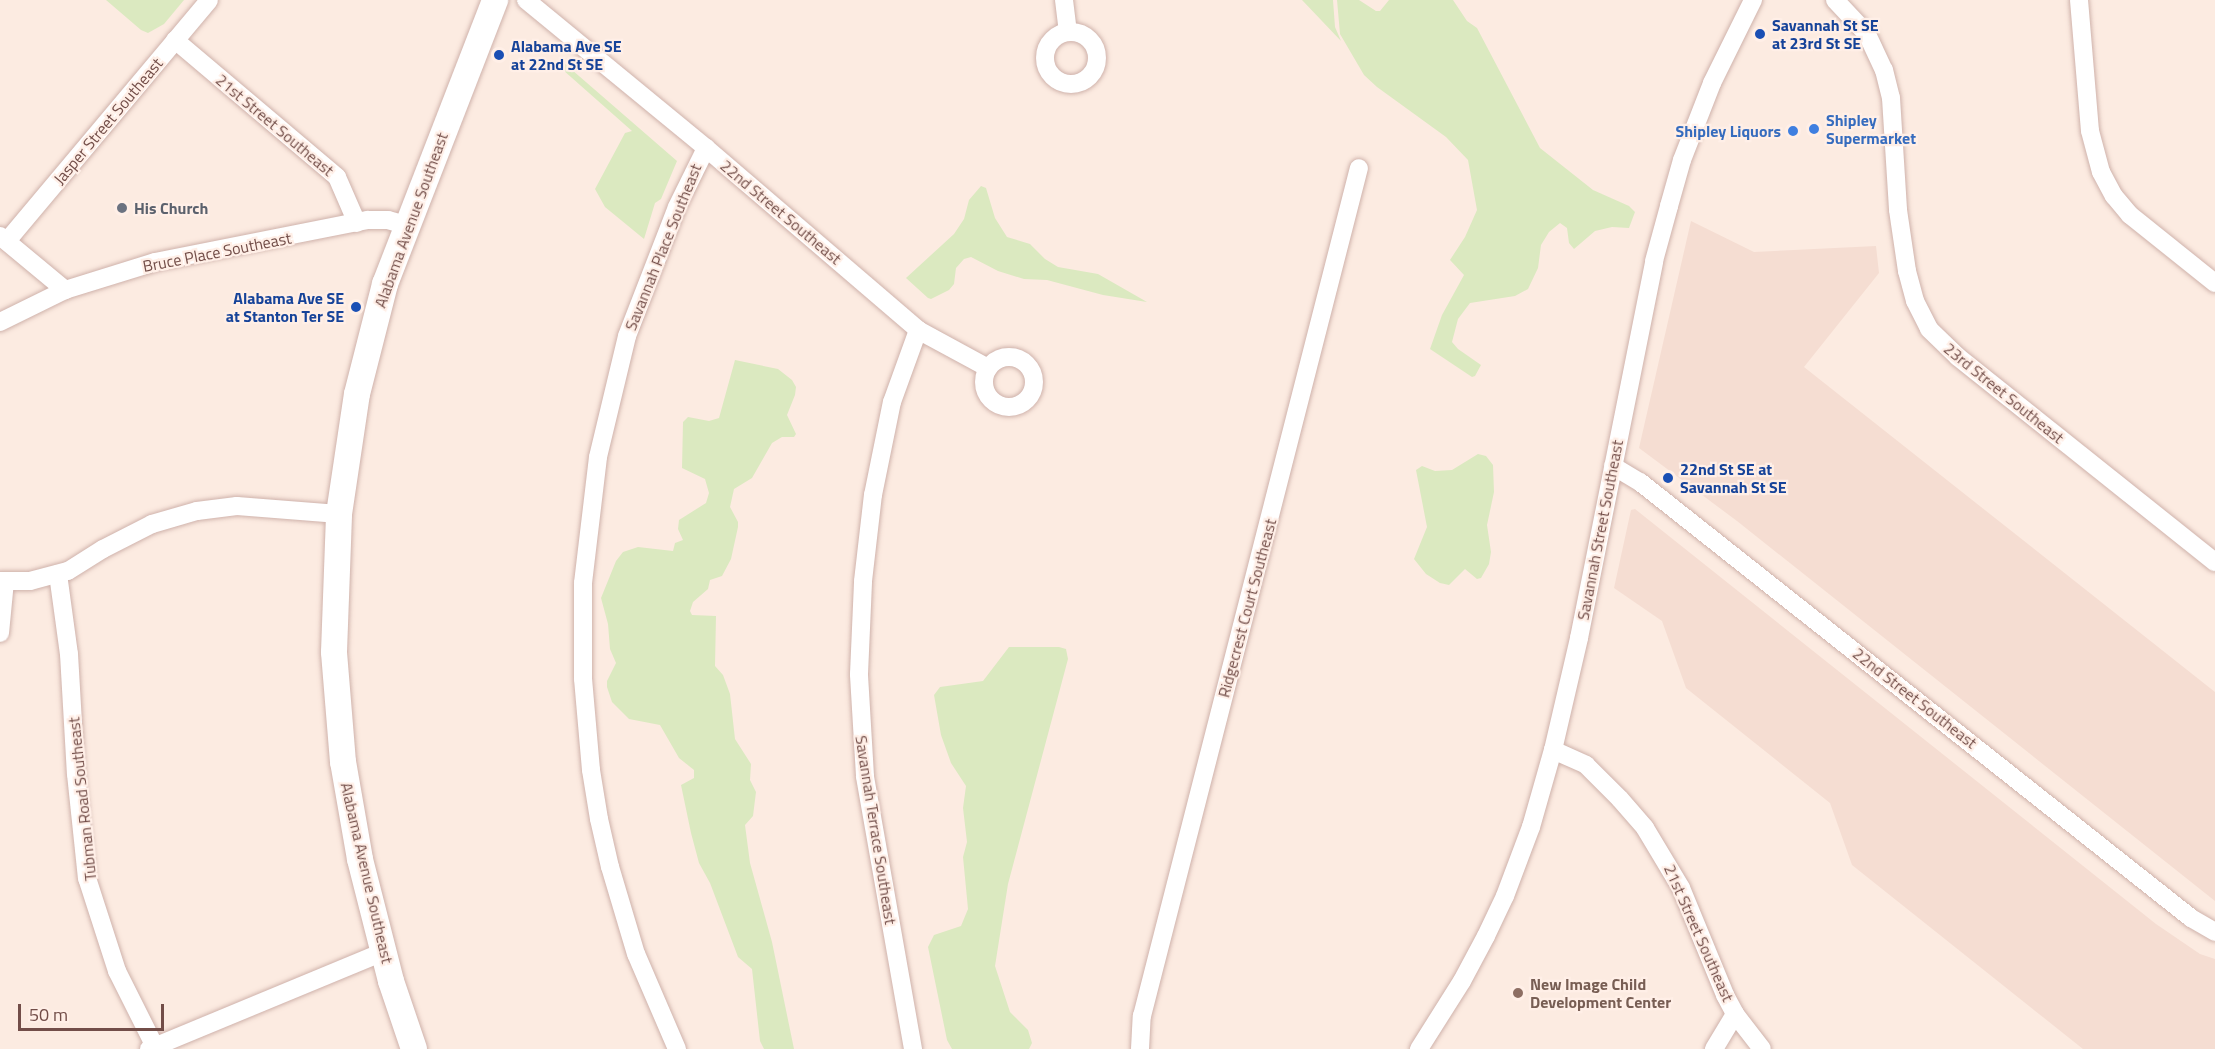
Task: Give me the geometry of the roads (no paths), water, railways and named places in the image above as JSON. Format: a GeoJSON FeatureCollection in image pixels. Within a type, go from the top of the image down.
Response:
{"type":"FeatureCollection","features":[{"type":"Feature","properties":{"kind":"main road","name":"Alabama Avenue Southeast"},"geometry":{"type":"LineString","coordinates":[[414,1049],[383,951],[352,821],[339,727],[334,652],[339,514],[365,360],[385,284],[495,0]]}},
{"type":"Feature","properties":{"kind":"street","name":"Jasper Street Southeast"},"geometry":{"type":"LineString","coordinates":[[3,239],[209,0]]}},
{"type":"Feature","properties":{"kind":"street","name":"22nd Street Southeast"},"geometry":{"type":"LineString","coordinates":[[526,0],[706,148],[918,330],[988,368]]}},
{"type":"Feature","properties":{"kind":"street"},"geometry":{"type":"LineString","coordinates":[[1064,0],[1068,32]]}},
{"type":"Feature","properties":{"kind":"street","name":"Savannah Street Southeast"},"geometry":{"type":"LineString","coordinates":[[1419,1049],[1462,981],[1505,897],[1532,827],[1553,750],[1654,261],[1673,192],[1712,83],[1753,0]]}},
{"type":"Feature","properties":{"kind":"street","name":"23rd Street Southeast"},"geometry":{"type":"LineString","coordinates":[[1835,0],[1867,34],[1884,70],[1891,98],[1898,210],[1907,271],[1915,301],[1929,329],[1958,357],[2215,562]]}},
{"type":"Feature","properties":{"kind":"street"},"geometry":{"type":"LineString","coordinates":[[2079,0],[2090,130],[2102,172],[2114,196],[2130,215],[2215,284]]}},
{"type":"Feature","properties":{"kind":"street","name":"21st Street Southeast"},"geometry":{"type":"LineString","coordinates":[[176,40],[337,177],[357,223]]}},
{"type":"Feature","properties":{"kind":"street","name":"Savannah Place Southeast"},"geometry":{"type":"LineString","coordinates":[[677,1049],[636,954],[613,878],[599,819],[591,770],[584,689],[583,583],[598,457],[627,336],[677,207],[706,148]]}},
{"type":"Feature","properties":{"kind":"street","name":"Ridgecrest Court Southeast"},"geometry":{"type":"LineString","coordinates":[[1140,1049],[1142,1016],[1359,168]]}},
{"type":"Feature","properties":{"kind":"street","name":"Bruce Place Southeast"},"geometry":{"type":"LineString","coordinates":[[0,322],[65,290],[155,262],[379,219],[406,225]]}},
{"type":"Feature","properties":{"kind":"street"},"geometry":{"type":"LineString","coordinates":[[3,239],[65,290]]}},
{"type":"Feature","properties":{"kind":"street","name":"Savannah Terrace Southeast"},"geometry":{"type":"LineString","coordinates":[[913,1049],[865,776],[859,674],[863,581],[873,495],[892,402],[918,330]]}},
{"type":"Feature","properties":{"kind":"street","name":"22nd Street Southeast"},"geometry":{"type":"LineString","coordinates":[[1613,466],[1640,482],[2157,891],[2215,932]]}},
{"type":"Feature","properties":{"kind":"street"},"geometry":{"type":"LineString","coordinates":[[0,633],[2,581],[30,581],[68,571],[103,549],[152,524],[197,511],[237,506],[339,514]]}},
{"type":"Feature","properties":{"kind":"street","name":"Tubman Road Southeast"},"geometry":{"type":"LineString","coordinates":[[58,574],[69,654],[76,774],[87,878],[117,971],[153,1048]]}},
{"type":"Feature","properties":{"kind":"street","name":"21st Street Southeast"},"geometry":{"type":"LineString","coordinates":[[1553,750],[1586,765],[1633,813],[1659,848],[1685,896],[1735,1014],[1762,1049]]}},
{"type":"Feature","properties":{"kind":"street"},"geometry":{"type":"LineString","coordinates":[[153,1048],[383,951]]}},
{"type":"Feature","properties":{"kind":"street"},"geometry":{"type":"LineString","coordinates":[[1714,1049],[1735,1014]]}},
{"type":"Feature","properties":{"kind":"place","name":"Savannah St SE at 23rd St SE"},"geometry":{"type":"Point","coordinates":[1760,34]}},
{"type":"Feature","properties":{"kind":"place","name":"Alabama Ave SE at 22nd St SE"},"geometry":{"type":"Point","coordinates":[499,55]}},
{"type":"Feature","properties":{"kind":"place","name":"Shipley Supermarket"},"geometry":{"type":"Point","coordinates":[1814,129]}},
{"type":"Feature","properties":{"kind":"place","name":"Shipley Liquors"},"geometry":{"type":"Point","coordinates":[1793,131]}},
{"type":"Feature","properties":{"kind":"place","name":"His Church"},"geometry":{"type":"Point","coordinates":[122,208]}},
{"type":"Feature","properties":{"kind":"place","name":"Alabama Ave SE at Stanton Ter SE"},"geometry":{"type":"Point","coordinates":[356,307]}},
{"type":"Feature","properties":{"kind":"place","name":"22nd St SE at Savannah St SE"},"geometry":{"type":"Point","coordinates":[1668,478]}},
{"type":"Feature","properties":{"kind":"place","name":"New Image Child Development Center"},"geometry":{"type":"Point","coordinates":[1518,993]}}]}
